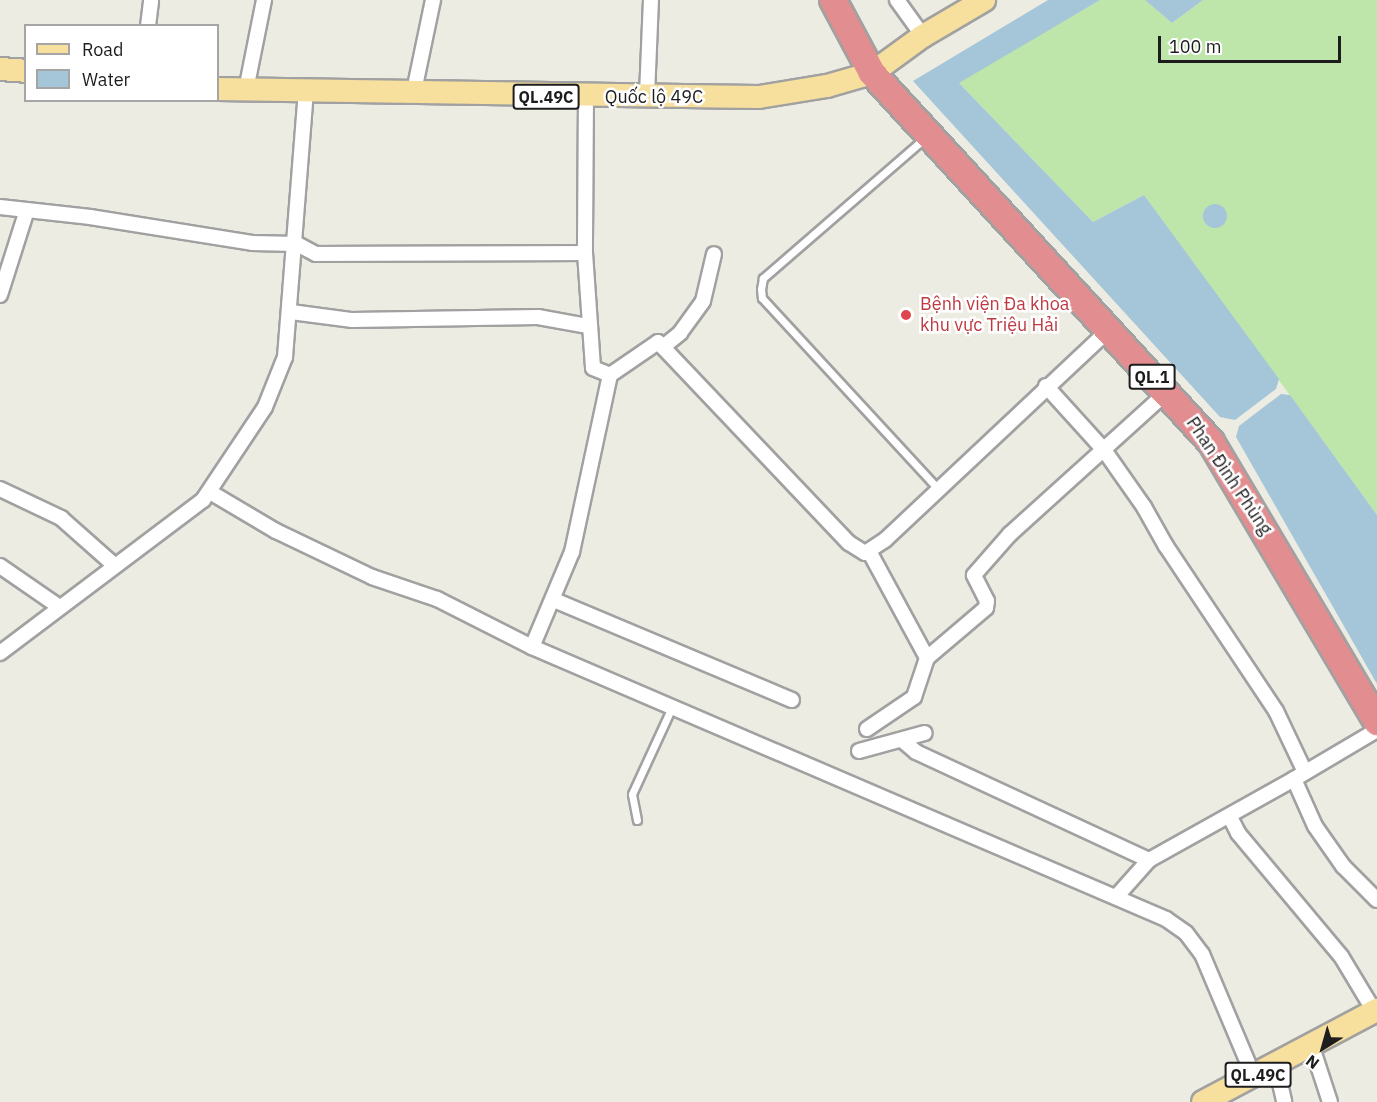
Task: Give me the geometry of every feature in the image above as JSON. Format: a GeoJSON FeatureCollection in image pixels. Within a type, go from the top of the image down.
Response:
{"type":"FeatureCollection","features":[{"type":"Feature","properties":{"kind":"highway","name":"QL.1"},"geometry":{"type":"LineString","coordinates":[[833,0],[872,73]]}},
{"type":"Feature","properties":{"kind":"highway","name":"Phan Đình Phùng"},"geometry":{"type":"LineString","coordinates":[[872,73],[1167,392],[1210,442],[1235,478],[1377,722]]}},
{"type":"Feature","properties":{"kind":"main road","name":"QL.49C"},"geometry":{"type":"LineString","coordinates":[[872,73],[923,36],[984,0]]}},
{"type":"Feature","properties":{"kind":"main road"},"geometry":{"type":"LineString","coordinates":[[0,69],[24,71]]}},
{"type":"Feature","properties":{"kind":"main road","name":"Quốc lộ 49C"},"geometry":{"type":"LineString","coordinates":[[219,89],[306,92],[414,91],[585,97],[647,95],[759,97],[827,86],[872,73]]}},
{"type":"Feature","properties":{"kind":"main road"},"geometry":{"type":"LineString","coordinates":[[1312,1047],[1376,1010]]}},
{"type":"Feature","properties":{"kind":"main road","name":"QL.49C"},"geometry":{"type":"LineString","coordinates":[[1203,1102],[1312,1047]]}},
{"type":"Feature","properties":{"kind":"street"},"geometry":{"type":"LineString","coordinates":[[148,24],[151,0]]}},
{"type":"Feature","properties":{"kind":"street"},"geometry":{"type":"LineString","coordinates":[[246,90],[264,0]]}},
{"type":"Feature","properties":{"kind":"street"},"geometry":{"type":"LineString","coordinates":[[414,91],[432,0]]}},
{"type":"Feature","properties":{"kind":"street"},"geometry":{"type":"LineString","coordinates":[[647,95],[651,0]]}},
{"type":"Feature","properties":{"kind":"street"},"geometry":{"type":"LineString","coordinates":[[897,0],[923,36]]}},
{"type":"Feature","properties":{"kind":"street"},"geometry":{"type":"LineString","coordinates":[[0,653],[113,564],[192,509],[210,492],[255,425],[278,383],[291,312],[297,244],[299,146],[306,92]]}},
{"type":"Feature","properties":{"kind":"street"},"geometry":{"type":"LineString","coordinates":[[585,97],[585,252],[588,326],[593,368],[610,375]]}},
{"type":"Feature","properties":{"kind":"street"},"geometry":{"type":"LineString","coordinates":[[0,207],[252,243],[297,244],[316,255],[585,252]]}},
{"type":"Feature","properties":{"kind":"street"},"geometry":{"type":"LineString","coordinates":[[0,295],[27,210]]}},
{"type":"Feature","properties":{"kind":"street"},"geometry":{"type":"LineString","coordinates":[[663,347],[680,333],[703,301],[714,254]]}},
{"type":"Feature","properties":{"kind":"street"},"geometry":{"type":"LineString","coordinates":[[291,312],[352,320],[538,317],[588,326]]}},
{"type":"Feature","properties":{"kind":"street"},"geometry":{"type":"LineString","coordinates":[[869,551],[1109,330]]}},
{"type":"Feature","properties":{"kind":"street"},"geometry":{"type":"LineString","coordinates":[[532,647],[554,600],[577,531],[610,375],[658,342],[849,543],[869,551],[927,658]]}},
{"type":"Feature","properties":{"kind":"street"},"geometry":{"type":"LineString","coordinates":[[1046,386],[1104,450],[1271,702],[1300,776],[1315,826],[1343,866],[1377,900]]}},
{"type":"Feature","properties":{"kind":"street"},"geometry":{"type":"LineString","coordinates":[[867,729],[917,694],[927,658],[987,606],[974,575],[1010,534],[1167,392]]}},
{"type":"Feature","properties":{"kind":"street"},"geometry":{"type":"LineString","coordinates":[[1,492],[61,518],[113,564]]}},
{"type":"Feature","properties":{"kind":"street"},"geometry":{"type":"LineString","coordinates":[[210,492],[276,531],[372,577],[451,606],[532,647],[673,705],[1166,919],[1195,942],[1254,1077]]}},
{"type":"Feature","properties":{"kind":"street"},"geometry":{"type":"LineString","coordinates":[[0,566],[58,606]]}},
{"type":"Feature","properties":{"kind":"street"},"geometry":{"type":"LineString","coordinates":[[554,600],[792,700]]}},
{"type":"Feature","properties":{"kind":"street"},"geometry":{"type":"LineString","coordinates":[[1116,897],[1129,878],[1149,860],[1230,817],[1377,730]]}},
{"type":"Feature","properties":{"kind":"street"},"geometry":{"type":"LineString","coordinates":[[859,751],[903,741],[925,733]]}},
{"type":"Feature","properties":{"kind":"street"},"geometry":{"type":"LineString","coordinates":[[903,741],[916,752],[1149,860]]}},
{"type":"Feature","properties":{"kind":"street"},"geometry":{"type":"LineString","coordinates":[[1230,817],[1238,833],[1341,956],[1376,1010]]}},
{"type":"Feature","properties":{"kind":"street"},"geometry":{"type":"LineString","coordinates":[[1312,1047],[1330,1102]]}},
{"type":"Feature","properties":{"kind":"street"},"geometry":{"type":"LineString","coordinates":[[1276,1066],[1284,1102]]}},
{"type":"Feature","properties":{"kind":"lane"},"geometry":{"type":"LineString","coordinates":[[929,134],[763,278],[761,288],[762,298],[938,489]]}},
{"type":"Feature","properties":{"kind":"lane"},"geometry":{"type":"LineString","coordinates":[[637,820],[632,794],[673,705]]}},
{"type":"Feature","properties":{"kind":"green space"},"geometry":{"type":"Polygon","coordinates":[[[1100,0],[1145,0],[1172,23],[1203,0],[1377,0],[1377,515],[1144,195],[1093,222],[958,82],[1100,0]]]}},
{"type":"Feature","properties":{"kind":"water"},"geometry":{"type":"Polygon","coordinates":[[[1048,0],[1100,0],[959,83],[1093,222],[1144,195],[1279,379],[1276,389],[1235,420],[1220,417],[913,81],[1048,0]]]}},
{"type":"Feature","properties":{"kind":"water"},"geometry":{"type":"Polygon","coordinates":[[[1145,0],[1203,0],[1172,23],[1145,0]]]}},
{"type":"Feature","properties":{"kind":"water"},"geometry":{"type":"Polygon","coordinates":[[[1215,204],[1220,205],[1226,211],[1226,221],[1220,227],[1215,228],[1210,227],[1204,221],[1203,216],[1204,211],[1210,205],[1215,204]]]}},
{"type":"Feature","properties":{"kind":"water"},"geometry":{"type":"Polygon","coordinates":[[[1281,394],[1290,395],[1377,515],[1377,684],[1236,437],[1239,426],[1281,394]]]}},
{"type":"Feature","properties":{"kind":"place","name":"Bệnh viện Đa khoa khu vực Triệu Hải"},"geometry":{"type":"Point","coordinates":[906,315]}}]}
